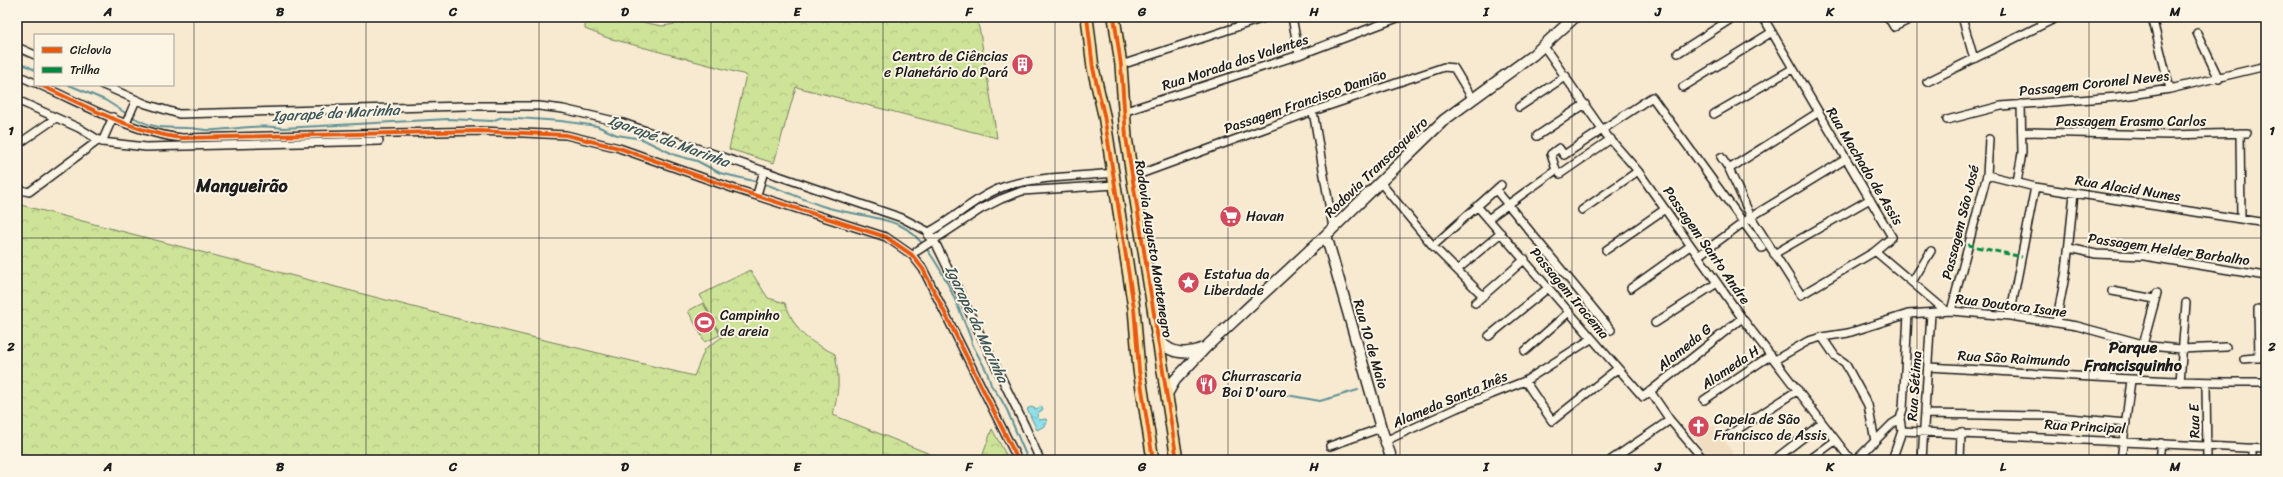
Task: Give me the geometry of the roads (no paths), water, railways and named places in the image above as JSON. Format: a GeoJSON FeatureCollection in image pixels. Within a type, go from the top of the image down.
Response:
{"type":"FeatureCollection","features":[{"type":"Feature","properties":{"kind":"main road","name":"Rodovia Augusto Montenegro"},"geometry":{"type":"LineString","coordinates":[[1087,17],[1093,68],[1104,115],[1134,308],[1139,370],[1153,460]]}},
{"type":"Feature","properties":{"kind":"main road"},"geometry":{"type":"LineString","coordinates":[[1109,17],[1114,56],[1121,65]]}},
{"type":"Feature","properties":{"kind":"main road","name":"Rodovia Augusto Montenegro"},"geometry":{"type":"LineString","coordinates":[[1114,17],[1121,65],[1123,112],[1132,177],[1156,336],[1177,460]]}},
{"type":"Feature","properties":{"kind":"main road","name":"Rodovia Transcoqueiro"},"geometry":{"type":"LineString","coordinates":[[1167,394],[1175,380],[1206,347],[1330,232],[1444,120],[1472,98],[1533,55],[1575,17]]}},
{"type":"Feature","properties":{"kind":"main road","name":"Rua 10 de Maio"},"geometry":{"type":"LineString","coordinates":[[1330,232],[1381,428],[1392,460]]}},
{"type":"Feature","properties":{"kind":"main road","name":"Rodovia Transcoqueiro"},"geometry":{"type":"LineString","coordinates":[[1156,336],[1165,347],[1173,352],[1186,353],[1206,347]]}},
{"type":"Feature","properties":{"kind":"street"},"geometry":{"type":"LineString","coordinates":[[1121,65],[1267,17]]}},
{"type":"Feature","properties":{"kind":"street"},"geometry":{"type":"LineString","coordinates":[[1292,17],[1299,55]]}},
{"type":"Feature","properties":{"kind":"street","name":"Rua Morada dos Valentes"},"geometry":{"type":"LineString","coordinates":[[1123,112],[1299,55],[1400,17]]}},
{"type":"Feature","properties":{"kind":"street"},"geometry":{"type":"LineString","coordinates":[[1678,53],[1734,17]]}},
{"type":"Feature","properties":{"kind":"street","name":"Rua Machado de Assis"},"geometry":{"type":"LineString","coordinates":[[1763,17],[1792,69],[1892,237],[1875,251],[1804,294],[1799,294],[1774,254]]}},
{"type":"Feature","properties":{"kind":"street"},"geometry":{"type":"LineString","coordinates":[[1888,17],[1894,27],[1915,17]]}},
{"type":"Feature","properties":{"kind":"street"},"geometry":{"type":"LineString","coordinates":[[1962,17],[1974,59]]}},
{"type":"Feature","properties":{"kind":"street"},"geometry":{"type":"LineString","coordinates":[[1927,82],[2056,17]]}},
{"type":"Feature","properties":{"kind":"street"},"geometry":{"type":"LineString","coordinates":[[2152,17],[2170,89]]}},
{"type":"Feature","properties":{"kind":"street"},"geometry":{"type":"LineString","coordinates":[[1683,87],[1772,32]]}},
{"type":"Feature","properties":{"kind":"street"},"geometry":{"type":"LineString","coordinates":[[2197,33],[2219,79]]}},
{"type":"Feature","properties":{"kind":"street","name":"Passagem Santo Andre"},"geometry":{"type":"LineString","coordinates":[[1543,45],[1603,130],[1638,171],[1742,318],[1851,460]]}},
{"type":"Feature","properties":{"kind":"street"},"geometry":{"type":"LineString","coordinates":[[17,47],[34,55]]}},
{"type":"Feature","properties":{"kind":"street","name":"Passagem Francisco Damião"},"geometry":{"type":"LineString","coordinates":[[1132,177],[1313,111],[1448,66],[1454,68],[1472,98]]}},
{"type":"Feature","properties":{"kind":"street","name":"Passagem Coronel Neves"},"geometry":{"type":"LineString","coordinates":[[1947,120],[2001,106],[2117,97],[2170,89],[2219,79],[2266,66]]}},
{"type":"Feature","properties":{"kind":"street"},"geometry":{"type":"LineString","coordinates":[[1714,114],[1792,69]]}},
{"type":"Feature","properties":{"kind":"street"},"geometry":{"type":"LineString","coordinates":[[17,75],[34,83]]}},
{"type":"Feature","properties":{"kind":"street"},"geometry":{"type":"LineString","coordinates":[[1519,107],[1566,76]]}},
{"type":"Feature","properties":{"kind":"street"},"geometry":{"type":"LineString","coordinates":[[42,86],[126,122],[164,136],[182,138],[480,131],[566,135],[619,148],[732,188],[886,237],[896,242],[912,255],[923,269],[1018,460]]}},
{"type":"Feature","properties":{"kind":"street"},"geometry":{"type":"LineString","coordinates":[[105,86],[135,102],[163,110],[194,114],[464,106],[539,106],[563,108],[623,123],[902,218],[929,232],[934,240],[1026,426],[1040,460]]}},
{"type":"Feature","properties":{"kind":"street"},"geometry":{"type":"LineString","coordinates":[[1488,219],[1556,170],[1551,154],[1559,148],[1564,155],[1652,97],[1745,221],[1762,248]]}},
{"type":"Feature","properties":{"kind":"street"},"geometry":{"type":"LineString","coordinates":[[17,100],[101,141],[146,147],[378,141]]}},
{"type":"Feature","properties":{"kind":"street"},"geometry":{"type":"LineString","coordinates":[[126,122],[135,102]]}},
{"type":"Feature","properties":{"kind":"street"},"geometry":{"type":"LineString","coordinates":[[1537,136],[1585,104]]}},
{"type":"Feature","properties":{"kind":"street"},"geometry":{"type":"LineString","coordinates":[[2017,182],[2022,132],[2021,104]]}},
{"type":"Feature","properties":{"kind":"street"},"geometry":{"type":"LineString","coordinates":[[1313,111],[1330,232]]}},
{"type":"Feature","properties":{"kind":"street"},"geometry":{"type":"LineString","coordinates":[[1729,169],[1818,112]]}},
{"type":"Feature","properties":{"kind":"street"},"geometry":{"type":"LineString","coordinates":[[17,189],[29,192],[101,141],[113,117]]}},
{"type":"Feature","properties":{"kind":"street"},"geometry":{"type":"LineString","coordinates":[[17,145],[56,118]]}},
{"type":"Feature","properties":{"kind":"street","name":"Passagem Erasmo Carlos"},"geometry":{"type":"LineString","coordinates":[[2022,132],[2126,135],[2244,133],[2241,219]]}},
{"type":"Feature","properties":{"kind":"street"},"geometry":{"type":"LineString","coordinates":[[1560,174],[1611,139]]}},
{"type":"Feature","properties":{"kind":"street","name":"Passagem São José"},"geometry":{"type":"LineString","coordinates":[[1949,311],[1987,174],[1989,139]]}},
{"type":"Feature","properties":{"kind":"street"},"geometry":{"type":"LineString","coordinates":[[1720,157],[1729,169],[1751,217],[1774,254],[1870,199]]}},
{"type":"Feature","properties":{"kind":"street"},"geometry":{"type":"LineString","coordinates":[[1698,256],[1751,217],[1846,159]]}},
{"type":"Feature","properties":{"kind":"street"},"geometry":{"type":"LineString","coordinates":[[1582,210],[1638,171]]}},
{"type":"Feature","properties":{"kind":"street"},"geometry":{"type":"LineString","coordinates":[[758,191],[764,172]]}},
{"type":"Feature","properties":{"kind":"street","name":"Rua Alacid Nunes"},"geometry":{"type":"LineString","coordinates":[[1987,174],[2035,187],[2266,223]]}},
{"type":"Feature","properties":{"kind":"street"},"geometry":{"type":"LineString","coordinates":[[927,244],[929,232],[985,196],[1003,187],[1037,181],[1114,179]]}},
{"type":"Feature","properties":{"kind":"street"},"geometry":{"type":"LineString","coordinates":[[917,251],[981,209],[1000,199],[1022,191],[1114,179]]}},
{"type":"Feature","properties":{"kind":"street"},"geometry":{"type":"LineString","coordinates":[[1380,182],[1433,246],[1458,269],[1483,296]]}},
{"type":"Feature","properties":{"kind":"street"},"geometry":{"type":"LineString","coordinates":[[2010,316],[2035,187]]}},
{"type":"Feature","properties":{"kind":"street","name":"Passagem Iracema"},"geometry":{"type":"LineString","coordinates":[[1611,330],[1506,205],[1498,188],[1477,206],[1525,259],[1591,339],[1643,397]]}},
{"type":"Feature","properties":{"kind":"street"},"geometry":{"type":"LineString","coordinates":[[2056,323],[2069,248],[2074,193]]}},
{"type":"Feature","properties":{"kind":"street"},"geometry":{"type":"LineString","coordinates":[[1433,246],[1477,206]]}},
{"type":"Feature","properties":{"kind":"street"},"geometry":{"type":"LineString","coordinates":[[1606,250],[1665,209]]}},
{"type":"Feature","properties":{"kind":"street"},"geometry":{"type":"LineString","coordinates":[[1458,269],[1501,234]]}},
{"type":"Feature","properties":{"kind":"street"},"geometry":{"type":"LineString","coordinates":[[1632,288],[1690,246]]}},
{"type":"Feature","properties":{"kind":"street","name":"Passagem Helder Barbalho"},"geometry":{"type":"LineString","coordinates":[[2069,248],[2096,254],[2144,256],[2266,276]]}},
{"type":"Feature","properties":{"kind":"street"},"geometry":{"type":"LineString","coordinates":[[1875,251],[1949,311]]}},
{"type":"Feature","properties":{"kind":"street"},"geometry":{"type":"LineString","coordinates":[[1912,282],[1931,251]]}},
{"type":"Feature","properties":{"kind":"street"},"geometry":{"type":"LineString","coordinates":[[1475,302],[1525,259]]}},
{"type":"Feature","properties":{"kind":"street"},"geometry":{"type":"LineString","coordinates":[[1655,324],[1717,283]]}},
{"type":"Feature","properties":{"kind":"street"},"geometry":{"type":"LineString","coordinates":[[1489,336],[1548,288]]}},
{"type":"Feature","properties":{"kind":"street"},"geometry":{"type":"LineString","coordinates":[[2112,291],[2156,296],[2143,345]]}},
{"type":"Feature","properties":{"kind":"street"},"geometry":{"type":"LineString","coordinates":[[2180,382],[2181,349],[2186,303]]}},
{"type":"Feature","properties":{"kind":"street"},"geometry":{"type":"LineString","coordinates":[[2244,359],[2262,357],[2258,309]]}},
{"type":"Feature","properties":{"kind":"street","name":"Rua Doutora Isane"},"geometry":{"type":"LineString","coordinates":[[1773,357],[1808,341],[1848,333],[1908,314],[1949,311],[2010,316],[2077,326],[2143,345],[2181,349],[2226,347]]}},
{"type":"Feature","properties":{"kind":"street"},"geometry":{"type":"LineString","coordinates":[[1525,351],[1569,312]]}},
{"type":"Feature","properties":{"kind":"street","name":"Rua Sétima"},"geometry":{"type":"LineString","coordinates":[[1922,460],[1929,367],[1931,313]]}},
{"type":"Feature","properties":{"kind":"street"},"geometry":{"type":"LineString","coordinates":[[1892,460],[1902,431],[1900,418],[1903,409],[1908,314]]}},
{"type":"Feature","properties":{"kind":"street","name":"Alameda G"},"geometry":{"type":"LineString","coordinates":[[1643,397],[1742,318]]}},
{"type":"Feature","properties":{"kind":"street"},"geometry":{"type":"LineString","coordinates":[[1822,337],[1835,356],[1845,362],[1868,405],[1875,441]]}},
{"type":"Feature","properties":{"kind":"street","name":"Alameda Santa Inês"},"geometry":{"type":"LineString","coordinates":[[1385,441],[1457,408],[1525,381],[1591,339]]}},
{"type":"Feature","properties":{"kind":"street","name":"Alameda H"},"geometry":{"type":"LineString","coordinates":[[1704,400],[1773,357]]}},
{"type":"Feature","properties":{"kind":"street","name":"Rua São Raimundo"},"geometry":{"type":"LineString","coordinates":[[1929,367],[2088,375],[2131,380],[2180,382],[2266,382]]}},
{"type":"Feature","properties":{"kind":"street","name":"Alameda Santa Inês"},"geometry":{"type":"LineString","coordinates":[[1525,381],[1552,421],[1617,369]]}},
{"type":"Feature","properties":{"kind":"street"},"geometry":{"type":"LineString","coordinates":[[2121,460],[2131,380]]}},
{"type":"Feature","properties":{"kind":"street","name":"Rua E"},"geometry":{"type":"LineString","coordinates":[[2206,382],[2207,460]]}},
{"type":"Feature","properties":{"kind":"street"},"geometry":{"type":"LineString","coordinates":[[1729,435],[1798,390]]}},
{"type":"Feature","properties":{"kind":"street"},"geometry":{"type":"LineString","coordinates":[[1650,391],[1670,420],[1704,460]]}},
{"type":"Feature","properties":{"kind":"street"},"geometry":{"type":"LineString","coordinates":[[1925,414],[2046,416],[2126,423]]}},
{"type":"Feature","properties":{"kind":"street"},"geometry":{"type":"LineString","coordinates":[[1856,460],[1900,418]]}},
{"type":"Feature","properties":{"kind":"street"},"geometry":{"type":"LineString","coordinates":[[1611,460],[1670,420]]}},
{"type":"Feature","properties":{"kind":"street"},"geometry":{"type":"LineString","coordinates":[[1774,460],[1822,423]]}},
{"type":"Feature","properties":{"kind":"street"},"geometry":{"type":"LineString","coordinates":[[1330,446],[1381,428]]}},
{"type":"Feature","properties":{"kind":"street","name":"Rua Principal"},"geometry":{"type":"LineString","coordinates":[[1902,431],[1961,432],[2123,440],[2266,449]]}},
{"type":"Feature","properties":{"kind":"street"},"geometry":{"type":"LineString","coordinates":[[1960,460],[1961,432]]}},
{"type":"Feature","properties":{"kind":"street"},"geometry":{"type":"LineString","coordinates":[[1809,460],[1835,441]]}},
{"type":"Feature","properties":{"kind":"street"},"geometry":{"type":"LineString","coordinates":[[2159,460],[2161,443]]}},
{"type":"Feature","properties":{"kind":"street"},"geometry":{"type":"LineString","coordinates":[[2252,448],[2252,460]]}},
{"type":"Feature","properties":{"kind":"water"},"geometry":{"type":"Polygon","coordinates":[[[1041,406],[1043,410],[1037,413],[1039,420],[1046,419],[1047,422],[1046,425],[1037,430],[1027,409],[1031,407],[1036,409],[1041,406]]]}},
{"type":"Feature","properties":{"kind":"waterway","name":"Igarapé da Marinha"},"geometry":{"type":"LineString","coordinates":[[17,61],[34,70]]}},
{"type":"Feature","properties":{"kind":"waterway","name":"Igarapé da Marinha"},"geometry":{"type":"LineString","coordinates":[[71,86],[105,100],[127,114]]}},
{"type":"Feature","properties":{"kind":"waterway","name":"Igarapé da Marinha"},"geometry":{"type":"LineString","coordinates":[[131,116],[153,126],[212,130],[258,127],[283,128],[448,119],[492,121],[502,117],[561,121],[597,126],[617,135],[642,139],[675,155],[697,161],[720,173],[758,182]]}},
{"type":"Feature","properties":{"kind":"waterway","name":"Igarapé da Marinha"},"geometry":{"type":"LineString","coordinates":[[762,183],[822,206],[899,225],[908,230],[917,238],[933,258],[952,292],[972,344],[987,372],[991,385],[1007,410],[1028,460]]}},
{"type":"Feature","properties":{"kind":"waterway"},"geometry":{"type":"LineString","coordinates":[[1281,394],[1320,401],[1358,390]]}},
{"type":"Feature","properties":{"kind":"place","name":"Centro de Ciências e Planetário do Pará"},"geometry":{"type":"Point","coordinates":[1023,64]}},
{"type":"Feature","properties":{"kind":"place","name":"Havan"},"geometry":{"type":"Point","coordinates":[1230,216]}},
{"type":"Feature","properties":{"kind":"place","name":"Estatua da Liberdade"},"geometry":{"type":"Point","coordinates":[1188,282]}},
{"type":"Feature","properties":{"kind":"place","name":"Campinho de areia"},"geometry":{"type":"Point","coordinates":[704,323]}},
{"type":"Feature","properties":{"kind":"place","name":"Churrascaria Boi D'ouro"},"geometry":{"type":"Point","coordinates":[1207,384]}},
{"type":"Feature","properties":{"kind":"place","name":"Capela de São Francisco de Assis"},"geometry":{"type":"Point","coordinates":[1699,427]}},
{"type":"Feature","properties":{"kind":"district","name":"Mangueirão"},"geometry":{"type":"Point","coordinates":[242,186]}},
{"type":"Feature","properties":{"kind":"district","name":"Parque Francisquinho"},"geometry":{"type":"Point","coordinates":[2133,356]}}]}
